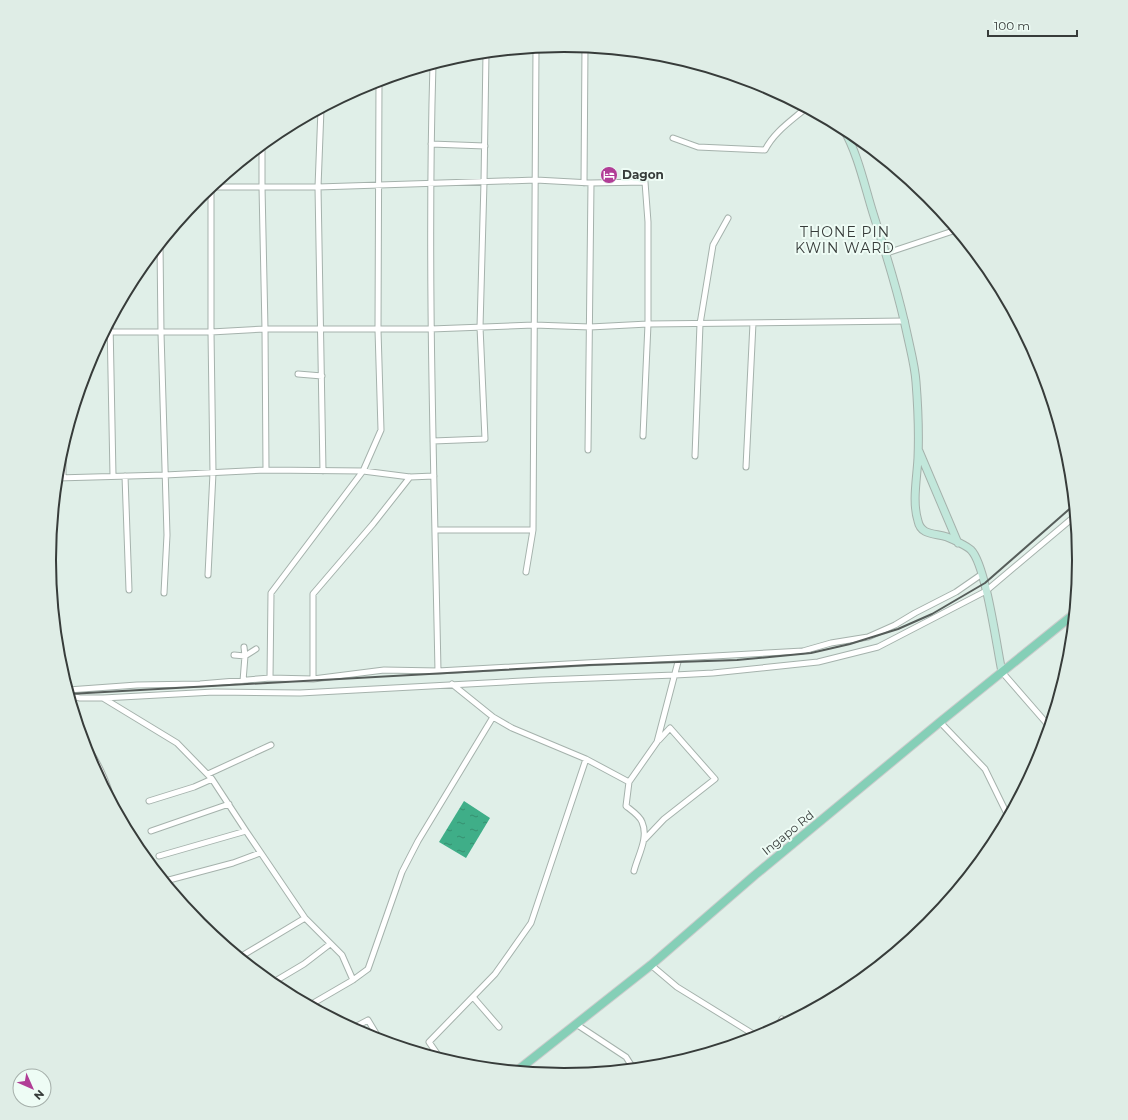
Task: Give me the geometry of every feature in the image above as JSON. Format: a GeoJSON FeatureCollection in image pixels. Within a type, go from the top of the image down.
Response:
{"type":"FeatureCollection","features":[{"type":"Feature","properties":{"kind":"main road"},"geometry":{"type":"LineString","coordinates":[[851,141],[887,253],[905,321],[914,366],[916,381],[918,448],[916,500],[917,520],[922,530],[929,534],[946,537],[971,550],[982,574],[1002,672]]}},
{"type":"Feature","properties":{"kind":"main road"},"geometry":{"type":"LineString","coordinates":[[918,448],[958,543]]}},
{"type":"Feature","properties":{"kind":"main road","name":"Ingapo Rd"},"geometry":{"type":"LineString","coordinates":[[523,1066],[651,965],[754,875],[1069,618]]}},
{"type":"Feature","properties":{"kind":"street"},"geometry":{"type":"LineString","coordinates":[[526,572],[533,530],[536,53]]}},
{"type":"Feature","properties":{"kind":"street"},"geometry":{"type":"LineString","coordinates":[[584,183],[586,53]]}},
{"type":"Feature","properties":{"kind":"street"},"geometry":{"type":"LineString","coordinates":[[433,441],[485,439],[480,327],[486,58]]}},
{"type":"Feature","properties":{"kind":"street"},"geometry":{"type":"LineString","coordinates":[[433,69],[431,144],[431,329],[438,671]]}},
{"type":"Feature","properties":{"kind":"street"},"geometry":{"type":"LineString","coordinates":[[270,678],[271,594],[363,471],[381,430],[378,330],[379,88]]}},
{"type":"Feature","properties":{"kind":"street"},"geometry":{"type":"LineString","coordinates":[[673,138],[698,147],[765,150],[769,142],[778,132],[802,111]]}},
{"type":"Feature","properties":{"kind":"street"},"geometry":{"type":"LineString","coordinates":[[321,114],[318,187],[324,471]]}},
{"type":"Feature","properties":{"kind":"street"},"geometry":{"type":"LineString","coordinates":[[431,144],[485,146]]}},
{"type":"Feature","properties":{"kind":"street"},"geometry":{"type":"LineString","coordinates":[[262,152],[266,329],[266,470]]}},
{"type":"Feature","properties":{"kind":"street"},"geometry":{"type":"LineString","coordinates":[[220,187],[318,187],[536,180],[584,183],[645,182],[648,222],[648,324],[643,436]]}},
{"type":"Feature","properties":{"kind":"street"},"geometry":{"type":"LineString","coordinates":[[588,450],[591,183]]}},
{"type":"Feature","properties":{"kind":"street"},"geometry":{"type":"LineString","coordinates":[[208,575],[213,473],[211,195]]}},
{"type":"Feature","properties":{"kind":"street"},"geometry":{"type":"LineString","coordinates":[[694,456],[700,324],[713,245],[728,218]]}},
{"type":"Feature","properties":{"kind":"street"},"geometry":{"type":"LineString","coordinates":[[887,253],[951,232]]}},
{"type":"Feature","properties":{"kind":"street"},"geometry":{"type":"LineString","coordinates":[[160,252],[167,535],[164,594]]}},
{"type":"Feature","properties":{"kind":"street"},"geometry":{"type":"LineString","coordinates":[[110,332],[161,333],[266,329],[378,330],[534,325],[590,327],[648,324],[905,321]]}},
{"type":"Feature","properties":{"kind":"street"},"geometry":{"type":"LineString","coordinates":[[746,467],[752,323]]}},
{"type":"Feature","properties":{"kind":"street"},"geometry":{"type":"LineString","coordinates":[[107,337],[112,476]]}},
{"type":"Feature","properties":{"kind":"street"},"geometry":{"type":"LineString","coordinates":[[298,374],[322,376]]}},
{"type":"Feature","properties":{"kind":"street"},"geometry":{"type":"LineString","coordinates":[[63,477],[165,475],[266,470],[363,471],[410,477],[434,476]]}},
{"type":"Feature","properties":{"kind":"street"},"geometry":{"type":"LineString","coordinates":[[125,476],[129,590]]}},
{"type":"Feature","properties":{"kind":"street"},"geometry":{"type":"LineString","coordinates":[[313,679],[313,594],[373,524],[410,477]]}},
{"type":"Feature","properties":{"kind":"street"},"geometry":{"type":"LineString","coordinates":[[75,697],[103,698],[214,692],[300,693],[452,684],[713,673],[818,662],[878,647],[986,591],[1070,520]]}},
{"type":"Feature","properties":{"kind":"street"},"geometry":{"type":"LineString","coordinates":[[435,530],[533,530]]}},
{"type":"Feature","properties":{"kind":"street"},"geometry":{"type":"LineString","coordinates":[[73,690],[243,681],[270,678],[313,679],[384,670],[438,671],[803,651],[831,643],[868,637],[895,626],[915,613],[956,592],[982,574]]}},
{"type":"Feature","properties":{"kind":"street"},"geometry":{"type":"LineString","coordinates":[[243,681],[245,656],[244,647]]}},
{"type":"Feature","properties":{"kind":"street"},"geometry":{"type":"LineString","coordinates":[[234,655],[245,656],[256,649]]}},
{"type":"Feature","properties":{"kind":"street"},"geometry":{"type":"LineString","coordinates":[[657,742],[679,658]]}},
{"type":"Feature","properties":{"kind":"street"},"geometry":{"type":"LineString","coordinates":[[1002,672],[1045,722]]}},
{"type":"Feature","properties":{"kind":"street"},"geometry":{"type":"LineString","coordinates":[[452,684],[493,717],[512,728],[586,759],[629,782]]}},
{"type":"Feature","properties":{"kind":"street"},"geometry":{"type":"LineString","coordinates":[[103,698],[177,743],[208,774],[305,918],[342,955],[353,980]]}},
{"type":"Feature","properties":{"kind":"street"},"geometry":{"type":"LineString","coordinates":[[314,1002],[353,980],[368,969],[402,872],[418,841],[493,717]]}},
{"type":"Feature","properties":{"kind":"street"},"geometry":{"type":"LineString","coordinates":[[940,722],[985,769],[1006,811]]}},
{"type":"Feature","properties":{"kind":"street"},"geometry":{"type":"LineString","coordinates":[[634,871],[645,840],[664,819],[715,779],[670,728],[657,742],[629,782],[626,806],[642,821],[645,840]]}},
{"type":"Feature","properties":{"kind":"street"},"geometry":{"type":"LineString","coordinates":[[208,774],[271,745]]}},
{"type":"Feature","properties":{"kind":"street"},"geometry":{"type":"LineString","coordinates":[[436,1052],[429,1042],[495,974],[531,923],[586,759]]}},
{"type":"Feature","properties":{"kind":"street"},"geometry":{"type":"LineString","coordinates":[[148,801],[194,787],[212,779]]}},
{"type":"Feature","properties":{"kind":"street"},"geometry":{"type":"LineString","coordinates":[[151,831],[228,804]]}},
{"type":"Feature","properties":{"kind":"street"},"geometry":{"type":"LineString","coordinates":[[159,856],[246,831]]}},
{"type":"Feature","properties":{"kind":"street"},"geometry":{"type":"LineString","coordinates":[[170,880],[233,863],[260,853]]}},
{"type":"Feature","properties":{"kind":"street"},"geometry":{"type":"LineString","coordinates":[[244,954],[305,918]]}},
{"type":"Feature","properties":{"kind":"street"},"geometry":{"type":"LineString","coordinates":[[278,979],[304,964],[330,944]]}},
{"type":"Feature","properties":{"kind":"street"},"geometry":{"type":"LineString","coordinates":[[651,965],[676,987],[750,1032]]}},
{"type":"Feature","properties":{"kind":"street"},"geometry":{"type":"LineString","coordinates":[[474,997],[499,1027]]}},
{"type":"Feature","properties":{"kind":"street"},"geometry":{"type":"LineString","coordinates":[[359,1025],[368,1020],[374,1031]]}},
{"type":"Feature","properties":{"kind":"street"},"geometry":{"type":"LineString","coordinates":[[576,1024],[626,1057],[630,1064]]}},
{"type":"Feature","properties":{"kind":"water"},"geometry":{"type":"Polygon","coordinates":[[[464,801],[490,818],[466,858],[439,842],[464,801]]]}},
{"type":"Feature","properties":{"kind":"railway"},"geometry":{"type":"LineString","coordinates":[[74,694],[589,665],[737,660],[811,653],[850,644],[898,629],[932,614],[985,583],[1069,509]]}},
{"type":"Feature","properties":{"kind":"place","name":"Dagon"},"geometry":{"type":"Point","coordinates":[609,175]}},
{"type":"Feature","properties":{"kind":"district","name":"THONE PIN KWIN WARD"},"geometry":{"type":"Point","coordinates":[845,240]}}]}
